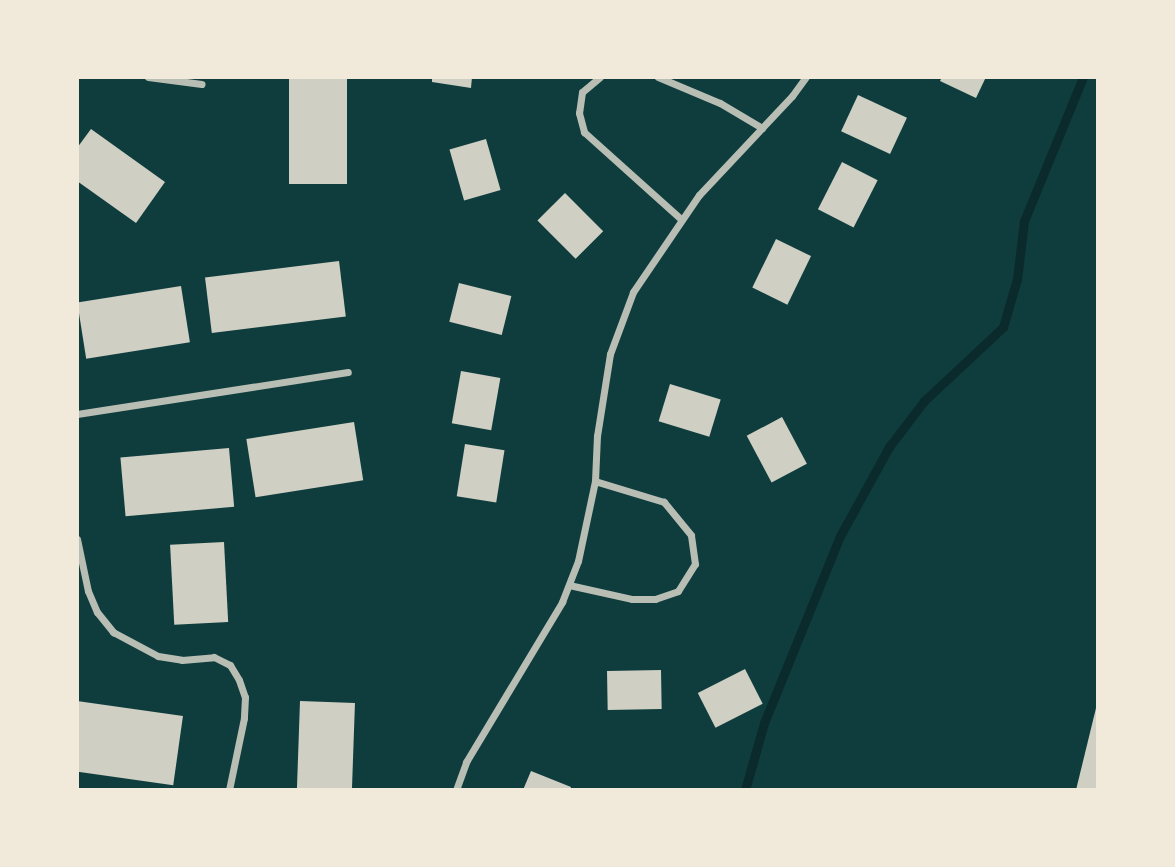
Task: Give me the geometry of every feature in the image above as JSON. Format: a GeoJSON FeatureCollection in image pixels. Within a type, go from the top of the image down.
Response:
{"type":"FeatureCollection","features":[{"type":"Feature","properties":{"kind":"street"},"geometry":{"type":"LineString","coordinates":[[148,77],[202,84]]}},
{"type":"Feature","properties":{"kind":"street"},"geometry":{"type":"LineString","coordinates":[[600,77],[582,92],[579,113],[583,132],[681,219]]}},
{"type":"Feature","properties":{"kind":"street"},"geometry":{"type":"LineString","coordinates":[[658,77],[710,99],[762,128]]}},
{"type":"Feature","properties":{"kind":"street"},"geometry":{"type":"LineString","coordinates":[[456,790],[466,762],[522,671],[569,584],[578,561],[594,481],[603,391],[616,334],[633,292],[681,219],[720,171],[806,77]]}},
{"type":"Feature","properties":{"kind":"street"},"geometry":{"type":"LineString","coordinates":[[77,414],[348,372]]}},
{"type":"Feature","properties":{"kind":"street"},"geometry":{"type":"LineString","coordinates":[[569,584],[632,599],[655,599],[678,591],[695,564],[691,535],[664,502],[594,481]]}},
{"type":"Feature","properties":{"kind":"street"},"geometry":{"type":"LineString","coordinates":[[77,539],[88,591],[97,612],[113,632],[158,656],[182,660],[214,657],[230,666],[239,680],[245,697],[244,718],[229,790]]}},
{"type":"Feature","properties":{"kind":"building"},"geometry":{"type":"Polygon","coordinates":[[[289,77],[347,77],[347,184],[289,184],[289,77]]]}},
{"type":"Feature","properties":{"kind":"building"},"geometry":{"type":"Polygon","coordinates":[[[432,77],[472,77],[471,88],[432,82],[432,77]]]}},
{"type":"Feature","properties":{"kind":"building"},"geometry":{"type":"Polygon","coordinates":[[[942,77],[986,77],[976,98],[940,81],[942,77]]]}},
{"type":"Feature","properties":{"kind":"building"},"geometry":{"type":"Polygon","coordinates":[[[858,95],[907,118],[890,154],[841,131],[858,95]]]}},
{"type":"Feature","properties":{"kind":"building"},"geometry":{"type":"Polygon","coordinates":[[[91,129],[165,182],[136,223],[77,181],[77,148],[91,129]]]}},
{"type":"Feature","properties":{"kind":"building"},"geometry":{"type":"Polygon","coordinates":[[[486,139],[501,190],[464,200],[449,149],[486,139]]]}},
{"type":"Feature","properties":{"kind":"building"},"geometry":{"type":"Polygon","coordinates":[[[842,162],[878,180],[854,227],[818,209],[842,162]]]}},
{"type":"Feature","properties":{"kind":"building"},"geometry":{"type":"Polygon","coordinates":[[[565,193],[603,231],[576,259],[537,221],[565,193]]]}},
{"type":"Feature","properties":{"kind":"building"},"geometry":{"type":"Polygon","coordinates":[[[776,239],[811,256],[787,305],[752,288],[776,239]]]}},
{"type":"Feature","properties":{"kind":"building"},"geometry":{"type":"Polygon","coordinates":[[[339,261],[346,317],[212,333],[205,277],[339,261]]]}},
{"type":"Feature","properties":{"kind":"building"},"geometry":{"type":"Polygon","coordinates":[[[459,283],[511,296],[502,335],[449,322],[459,283]]]}},
{"type":"Feature","properties":{"kind":"building"},"geometry":{"type":"Polygon","coordinates":[[[181,286],[190,342],[86,359],[77,302],[181,286]]]}},
{"type":"Feature","properties":{"kind":"building"},"geometry":{"type":"Polygon","coordinates":[[[461,371],[500,378],[491,430],[452,423],[461,371]]]}},
{"type":"Feature","properties":{"kind":"building"},"geometry":{"type":"Polygon","coordinates":[[[670,384],[721,399],[709,437],[659,421],[670,384]]]}},
{"type":"Feature","properties":{"kind":"building"},"geometry":{"type":"Polygon","coordinates":[[[782,417],[807,464],[772,483],[747,436],[782,417]]]}},
{"type":"Feature","properties":{"kind":"building"},"geometry":{"type":"Polygon","coordinates":[[[354,422],[363,480],[256,497],[246,439],[354,422]]]}},
{"type":"Feature","properties":{"kind":"building"},"geometry":{"type":"Polygon","coordinates":[[[465,444],[505,450],[496,503],[457,496],[465,444]]]}},
{"type":"Feature","properties":{"kind":"building"},"geometry":{"type":"Polygon","coordinates":[[[229,448],[234,507],[126,516],[120,457],[229,448]]]}},
{"type":"Feature","properties":{"kind":"building"},"geometry":{"type":"Polygon","coordinates":[[[224,542],[228,622],[174,625],[170,545],[224,542]]]}},
{"type":"Feature","properties":{"kind":"building"},"geometry":{"type":"Polygon","coordinates":[[[745,669],[763,704],[715,728],[698,693],[745,669]]]}},
{"type":"Feature","properties":{"kind":"building"},"geometry":{"type":"Polygon","coordinates":[[[661,670],[662,709],[608,710],[607,671],[661,670]]]}},
{"type":"Feature","properties":{"kind":"building"},"geometry":{"type":"Polygon","coordinates":[[[77,701],[183,716],[173,785],[77,772],[77,701]]]}},
{"type":"Feature","properties":{"kind":"building"},"geometry":{"type":"Polygon","coordinates":[[[300,701],[355,703],[352,790],[297,790],[300,701]]]}},
{"type":"Feature","properties":{"kind":"building"},"geometry":{"type":"Polygon","coordinates":[[[1097,704],[1098,790],[1076,790],[1097,704]]]}},
{"type":"Feature","properties":{"kind":"building"},"geometry":{"type":"Polygon","coordinates":[[[531,771],[571,787],[570,790],[523,790],[531,771]]]}},
{"type":"Feature","properties":{"kind":"waterway"},"geometry":{"type":"LineString","coordinates":[[745,790],[764,723],[840,536],[889,447],[924,401],[1003,327],[1017,279],[1024,221],[1083,77]]}}]}
